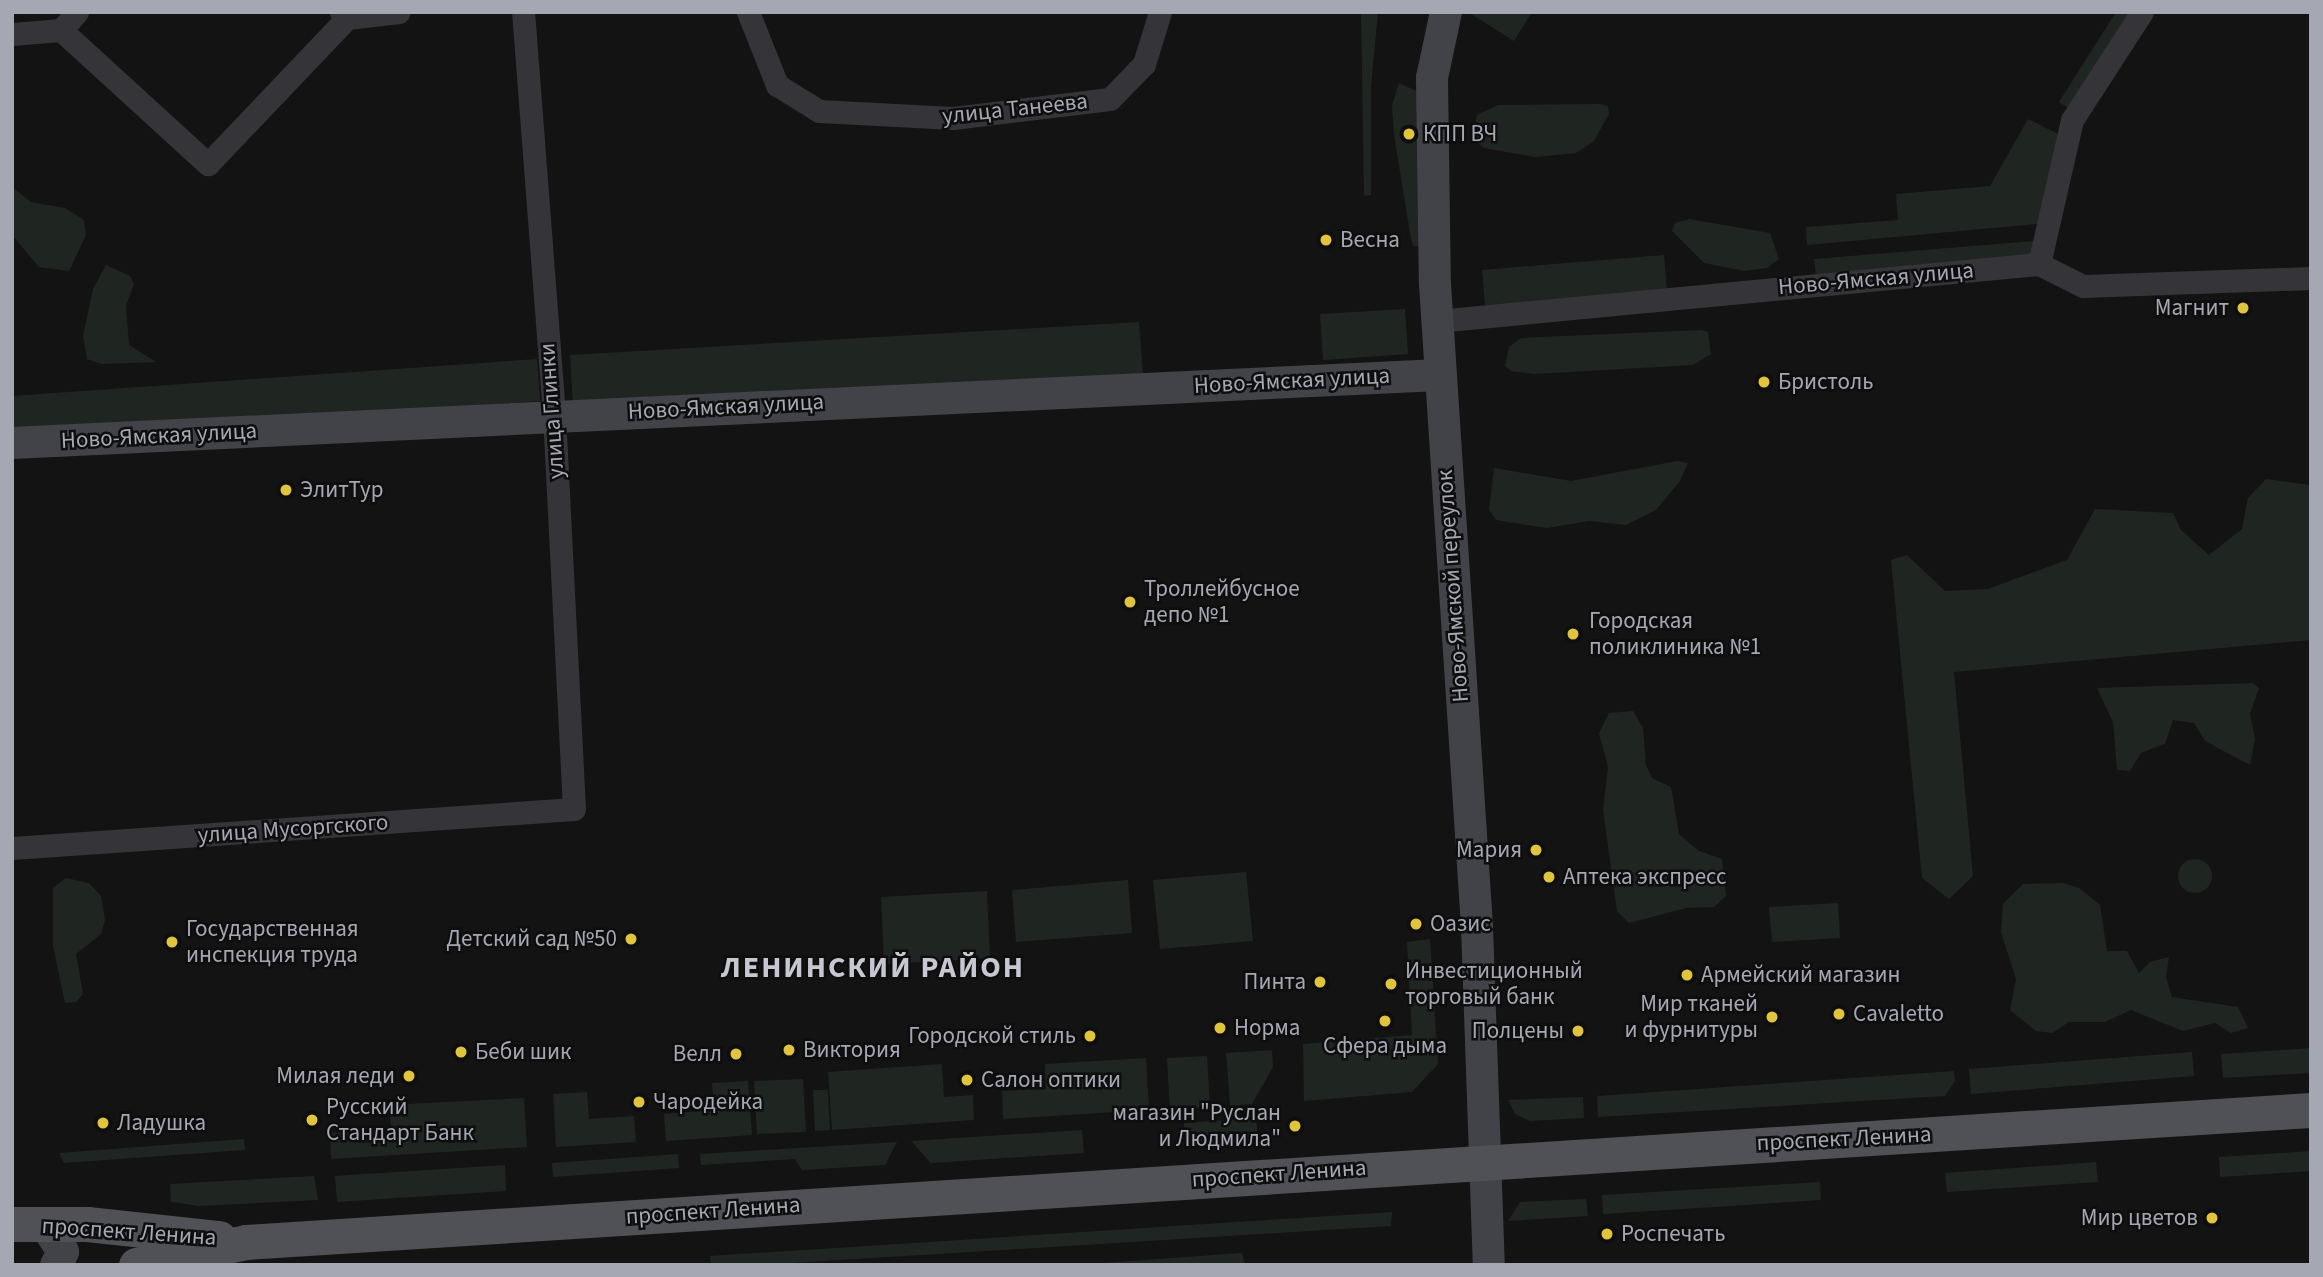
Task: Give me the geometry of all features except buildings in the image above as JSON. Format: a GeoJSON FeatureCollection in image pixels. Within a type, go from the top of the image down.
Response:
{"type":"FeatureCollection","features":[{"type":"Feature","properties":{"kind":"main road","name":"проспект Ленина"},"geometry":{"type":"LineString","coordinates":[[136,1265],[247,1242],[1487,1160],[2311,1110]]}},
{"type":"Feature","properties":{"kind":"main road","name":"проспект Ленина"},"geometry":{"type":"LineString","coordinates":[[29,1224],[98,1225],[247,1242]]}},
{"type":"Feature","properties":{"kind":"street"},"geometry":{"type":"LineString","coordinates":[[12,34],[61,30],[78,12]]}},
{"type":"Feature","properties":{"kind":"street"},"geometry":{"type":"LineString","coordinates":[[61,30],[208,164],[344,15],[399,12]]}},
{"type":"Feature","properties":{"kind":"street","name":"улица Глинки"},"geometry":{"type":"LineString","coordinates":[[523,12],[554,414],[574,809]]}},
{"type":"Feature","properties":{"kind":"street","name":"улица Танеева"},"geometry":{"type":"LineString","coordinates":[[748,12],[777,85],[818,111],[953,118],[1110,99],[1144,64],[1160,12]]}},
{"type":"Feature","properties":{"kind":"street","name":"Ново-Ямской переулок"},"geometry":{"type":"LineString","coordinates":[[1446,12],[1432,90],[1437,321],[1478,927],[1489,1265]]}},
{"type":"Feature","properties":{"kind":"street"},"geometry":{"type":"LineString","coordinates":[[2142,12],[2072,120],[2039,264],[2083,286],[2311,278]]}},
{"type":"Feature","properties":{"kind":"street","name":"Ново-Ямская улица"},"geometry":{"type":"LineString","coordinates":[[1437,321],[2039,264]]}},
{"type":"Feature","properties":{"kind":"street","name":"Ново-Ямская улица"},"geometry":{"type":"LineString","coordinates":[[12,443],[554,414],[1439,375]]}},
{"type":"Feature","properties":{"kind":"street","name":"улица Мусоргского"},"geometry":{"type":"LineString","coordinates":[[12,848],[574,809]]}},
{"type":"Feature","properties":{"kind":"street"},"geometry":{"type":"LineString","coordinates":[[29,1224],[63,1252],[56,1265]]}},
{"type":"Feature","properties":{"kind":"shaded area"},"geometry":{"type":"Polygon","coordinates":[[[1361,12],[1378,12],[1371,87],[1371,195],[1364,196],[1361,12]]]}},
{"type":"Feature","properties":{"kind":"shaded area"},"geometry":{"type":"Polygon","coordinates":[[[1468,12],[1532,12],[1514,41],[1468,12]]]}},
{"type":"Feature","properties":{"kind":"shaded area"},"geometry":{"type":"Polygon","coordinates":[[[2116,12],[2133,12],[2071,110],[2059,102],[2116,12]]]}},
{"type":"Feature","properties":{"kind":"shaded area"},"geometry":{"type":"Polygon","coordinates":[[[1399,83],[1419,92],[1422,247],[1413,246],[1411,239],[1394,135],[1392,105],[1399,83]]]}},
{"type":"Feature","properties":{"kind":"shaded area"},"geometry":{"type":"Polygon","coordinates":[[[1599,104],[1608,106],[1609,114],[1594,141],[1576,153],[1535,157],[1484,148],[1472,138],[1477,115],[1498,105],[1599,104]]]}},
{"type":"Feature","properties":{"kind":"shaded area"},"geometry":{"type":"Polygon","coordinates":[[[2028,119],[2064,137],[2037,224],[1807,245],[1806,227],[1898,220],[1896,194],[1990,186],[2028,119]]]}},
{"type":"Feature","properties":{"kind":"shaded area"},"geometry":{"type":"Polygon","coordinates":[[[12,187],[31,202],[65,208],[84,220],[86,235],[69,271],[39,267],[12,235],[12,187]]]}},
{"type":"Feature","properties":{"kind":"shaded area"},"geometry":{"type":"Polygon","coordinates":[[[1689,219],[1770,233],[1779,259],[1767,268],[1744,271],[1704,263],[1672,231],[1675,223],[1689,219]]]}},
{"type":"Feature","properties":{"kind":"shaded area"},"geometry":{"type":"Polygon","coordinates":[[[2034,241],[2036,258],[1816,276],[1814,259],[2034,241]]]}},
{"type":"Feature","properties":{"kind":"shaded area"},"geometry":{"type":"Polygon","coordinates":[[[1664,255],[1667,292],[1485,306],[1482,270],[1664,255]]]}},
{"type":"Feature","properties":{"kind":"shaded area"},"geometry":{"type":"Polygon","coordinates":[[[106,265],[130,276],[134,284],[126,306],[129,345],[156,362],[102,364],[87,359],[83,336],[93,289],[106,265]]]}},
{"type":"Feature","properties":{"kind":"shaded area"},"geometry":{"type":"Polygon","coordinates":[[[1405,309],[1408,354],[1323,360],[1320,314],[1405,309]]]}},
{"type":"Feature","properties":{"kind":"shaded area"},"geometry":{"type":"Polygon","coordinates":[[[1139,322],[1143,374],[573,407],[570,355],[1139,322]]]}},
{"type":"Feature","properties":{"kind":"shaded area"},"geometry":{"type":"Polygon","coordinates":[[[1701,330],[1708,332],[1711,354],[1693,365],[1535,374],[1511,371],[1505,366],[1509,347],[1521,338],[1701,330]]]}},
{"type":"Feature","properties":{"kind":"shaded area"},"geometry":{"type":"Polygon","coordinates":[[[537,359],[540,401],[12,439],[12,396],[537,359]]]}},
{"type":"Feature","properties":{"kind":"shaded area"},"geometry":{"type":"Polygon","coordinates":[[[1677,461],[1688,463],[1680,481],[1656,510],[1626,525],[1589,521],[1547,528],[1496,520],[1489,510],[1494,468],[1571,481],[1677,461]]]}},
{"type":"Feature","properties":{"kind":"shaded area"},"geometry":{"type":"Polygon","coordinates":[[[2266,479],[2311,485],[2311,640],[1954,672],[1973,876],[1949,899],[1922,878],[1891,560],[1907,555],[1945,591],[1988,589],[2067,560],[2095,509],[2173,513],[2181,530],[2209,555],[2242,529],[2248,498],[2266,479]]]}},
{"type":"Feature","properties":{"kind":"shaded area"},"geometry":{"type":"Polygon","coordinates":[[[2253,683],[2259,688],[2250,714],[2255,739],[2250,765],[2205,741],[2194,723],[2173,720],[2165,744],[2141,753],[2130,771],[2117,770],[2113,722],[2097,688],[2253,683]]]}},
{"type":"Feature","properties":{"kind":"shaded area"},"geometry":{"type":"Polygon","coordinates":[[[1633,711],[1643,728],[1646,765],[1652,778],[1671,787],[1679,834],[1699,851],[1722,859],[1726,896],[1714,907],[1686,908],[1629,923],[1617,911],[1603,810],[1608,767],[1599,733],[1609,713],[1633,711]]]}},
{"type":"Feature","properties":{"kind":"shaded area"},"geometry":{"type":"Polygon","coordinates":[[[2195,859],[2207,864],[2212,876],[2207,888],[2195,893],[2183,888],[2178,876],[2183,864],[2195,859]]]}},
{"type":"Feature","properties":{"kind":"shaded area"},"geometry":{"type":"Polygon","coordinates":[[[1246,872],[1253,941],[1160,949],[1153,880],[1246,872]]]}},
{"type":"Feature","properties":{"kind":"shaded area"},"geometry":{"type":"Polygon","coordinates":[[[66,878],[89,883],[101,896],[105,920],[101,934],[76,954],[83,994],[76,1002],[65,1003],[53,946],[53,888],[66,878]]]}},
{"type":"Feature","properties":{"kind":"shaded area"},"geometry":{"type":"Polygon","coordinates":[[[1128,880],[1132,933],[1016,942],[1012,890],[1128,880]]]}},
{"type":"Feature","properties":{"kind":"shaded area"},"geometry":{"type":"Polygon","coordinates":[[[2063,883],[2079,888],[2100,905],[2107,951],[2127,951],[2139,973],[2150,962],[2169,957],[2166,977],[2172,997],[2238,1007],[2248,1028],[2231,1033],[2215,1023],[2183,1031],[2131,1010],[2105,1022],[2069,1022],[2052,1033],[2036,1031],[2010,1010],[2016,979],[2001,932],[2003,904],[2023,884],[2063,883]]]}},
{"type":"Feature","properties":{"kind":"shaded area"},"geometry":{"type":"Polygon","coordinates":[[[987,891],[990,958],[884,964],[881,897],[987,891]]]}},
{"type":"Feature","properties":{"kind":"shaded area"},"geometry":{"type":"Polygon","coordinates":[[[1838,903],[1840,938],[1772,942],[1769,907],[1838,903]]]}},
{"type":"Feature","properties":{"kind":"shaded area"},"geometry":{"type":"Polygon","coordinates":[[[1430,939],[1438,1064],[1412,1092],[1304,1101],[1303,1044],[1412,1035],[1407,942],[1430,939]]]}},
{"type":"Feature","properties":{"kind":"shaded area"},"geometry":{"type":"Polygon","coordinates":[[[2311,1048],[2311,1073],[2223,1078],[2221,1054],[2311,1048]]]}},
{"type":"Feature","properties":{"kind":"shaded area"},"geometry":{"type":"Polygon","coordinates":[[[1272,1050],[1273,1067],[1252,1104],[1230,1106],[1226,1053],[1272,1050]]]}},
{"type":"Feature","properties":{"kind":"shaded area"},"geometry":{"type":"Polygon","coordinates":[[[2192,1052],[2194,1076],[1971,1094],[1969,1069],[2192,1052]]]}},
{"type":"Feature","properties":{"kind":"shaded area"},"geometry":{"type":"Polygon","coordinates":[[[1207,1056],[1210,1107],[1170,1110],[1167,1058],[1207,1056]]]}},
{"type":"Feature","properties":{"kind":"shaded area"},"geometry":{"type":"Polygon","coordinates":[[[1146,1058],[1149,1110],[1003,1119],[1002,1091],[1046,1089],[1045,1064],[1146,1058]]]}},
{"type":"Feature","properties":{"kind":"shaded area"},"geometry":{"type":"Polygon","coordinates":[[[942,1064],[944,1097],[973,1095],[974,1120],[832,1130],[828,1072],[942,1064]]]}},
{"type":"Feature","properties":{"kind":"shaded area"},"geometry":{"type":"Polygon","coordinates":[[[1954,1071],[1955,1081],[1945,1096],[1598,1117],[1597,1096],[1954,1071]]]}},
{"type":"Feature","properties":{"kind":"shaded area"},"geometry":{"type":"Polygon","coordinates":[[[803,1079],[806,1132],[757,1134],[754,1081],[803,1079]]]}},
{"type":"Feature","properties":{"kind":"shaded area"},"geometry":{"type":"Polygon","coordinates":[[[748,1081],[752,1135],[666,1141],[664,1114],[714,1110],[712,1083],[748,1081]]]}},
{"type":"Feature","properties":{"kind":"shaded area"},"geometry":{"type":"Polygon","coordinates":[[[813,1090],[828,1090],[830,1130],[815,1131],[813,1090]]]}},
{"type":"Feature","properties":{"kind":"shaded area"},"geometry":{"type":"Polygon","coordinates":[[[587,1092],[589,1119],[634,1116],[636,1142],[556,1147],[553,1094],[587,1092]]]}},
{"type":"Feature","properties":{"kind":"shaded area"},"geometry":{"type":"Polygon","coordinates":[[[1583,1097],[1584,1118],[1530,1121],[1515,1114],[1508,1100],[1583,1097]]]}},
{"type":"Feature","properties":{"kind":"shaded area"},"geometry":{"type":"Polygon","coordinates":[[[524,1098],[527,1147],[331,1159],[330,1133],[391,1129],[389,1105],[524,1098]]]}},
{"type":"Feature","properties":{"kind":"shaded area"},"geometry":{"type":"Polygon","coordinates":[[[1256,1118],[1258,1140],[1185,1145],[1184,1123],[1256,1118]]]}},
{"type":"Feature","properties":{"kind":"shaded area"},"geometry":{"type":"Polygon","coordinates":[[[1082,1130],[1084,1153],[931,1163],[911,1141],[1082,1130]]]}},
{"type":"Feature","properties":{"kind":"shaded area"},"geometry":{"type":"Polygon","coordinates":[[[244,1139],[245,1150],[64,1163],[59,1153],[244,1139]]]}},
{"type":"Feature","properties":{"kind":"shaded area"},"geometry":{"type":"Polygon","coordinates":[[[897,1142],[885,1165],[802,1170],[795,1159],[701,1165],[700,1154],[897,1142]]]}},
{"type":"Feature","properties":{"kind":"shaded area"},"geometry":{"type":"Polygon","coordinates":[[[2311,1151],[2311,1171],[2220,1177],[2219,1157],[2311,1151]]]}},
{"type":"Feature","properties":{"kind":"shaded area"},"geometry":{"type":"Polygon","coordinates":[[[678,1154],[679,1168],[553,1177],[552,1163],[678,1154]]]}},
{"type":"Feature","properties":{"kind":"shaded area"},"geometry":{"type":"Polygon","coordinates":[[[2096,1162],[2098,1182],[1947,1192],[1945,1173],[2096,1162]]]}},
{"type":"Feature","properties":{"kind":"shaded area"},"geometry":{"type":"Polygon","coordinates":[[[505,1165],[506,1191],[337,1202],[335,1176],[505,1165]]]}},
{"type":"Feature","properties":{"kind":"shaded area"},"geometry":{"type":"Polygon","coordinates":[[[314,1176],[318,1200],[199,1206],[171,1202],[170,1184],[314,1176]]]}},
{"type":"Feature","properties":{"kind":"shaded area"},"geometry":{"type":"Polygon","coordinates":[[[1820,1182],[1821,1200],[1603,1214],[1602,1195],[1820,1182]]]}},
{"type":"Feature","properties":{"kind":"shaded area"},"geometry":{"type":"Polygon","coordinates":[[[1586,1199],[1588,1216],[1508,1221],[1520,1202],[1586,1199]]]}},
{"type":"Feature","properties":{"kind":"shaded area"},"geometry":{"type":"Polygon","coordinates":[[[1392,1212],[1391,1226],[759,1265],[711,1265],[710,1256],[1392,1212]]]}},
{"type":"Feature","properties":{"kind":"shaded area"},"geometry":{"type":"Polygon","coordinates":[[[1242,1253],[1245,1265],[1076,1265],[1242,1253]]]}},
{"type":"Feature","properties":{"kind":"place","name":"КПП ВЧ"},"geometry":{"type":"Point","coordinates":[1409,134]}},
{"type":"Feature","properties":{"kind":"place","name":"Весна"},"geometry":{"type":"Point","coordinates":[1326,240]}},
{"type":"Feature","properties":{"kind":"place","name":"Магнит"},"geometry":{"type":"Point","coordinates":[2243,308]}},
{"type":"Feature","properties":{"kind":"place","name":"Бристоль"},"geometry":{"type":"Point","coordinates":[1764,382]}},
{"type":"Feature","properties":{"kind":"place","name":"ЭлитТур"},"geometry":{"type":"Point","coordinates":[286,490]}},
{"type":"Feature","properties":{"kind":"place","name":"Троллейбусное депо №1"},"geometry":{"type":"Point","coordinates":[1130,602]}},
{"type":"Feature","properties":{"kind":"place","name":"Городская поликлиника №1"},"geometry":{"type":"Point","coordinates":[1573,634]}},
{"type":"Feature","properties":{"kind":"place","name":"Мария"},"geometry":{"type":"Point","coordinates":[1536,850]}},
{"type":"Feature","properties":{"kind":"place","name":"Аптека экспресс"},"geometry":{"type":"Point","coordinates":[1549,877]}},
{"type":"Feature","properties":{"kind":"place","name":"Оазис"},"geometry":{"type":"Point","coordinates":[1416,924]}},
{"type":"Feature","properties":{"kind":"place","name":"Детский сад №50"},"geometry":{"type":"Point","coordinates":[631,939]}},
{"type":"Feature","properties":{"kind":"place","name":"Государственная инспекция труда"},"geometry":{"type":"Point","coordinates":[172,942]}},
{"type":"Feature","properties":{"kind":"place","name":"Армейский магазин"},"geometry":{"type":"Point","coordinates":[1687,975]}},
{"type":"Feature","properties":{"kind":"place","name":"Пинта"},"geometry":{"type":"Point","coordinates":[1320,982]}},
{"type":"Feature","properties":{"kind":"place","name":"Инвестиционный торговый банк"},"geometry":{"type":"Point","coordinates":[1391,984]}},
{"type":"Feature","properties":{"kind":"place","name":"Cavaletto"},"geometry":{"type":"Point","coordinates":[1839,1014]}},
{"type":"Feature","properties":{"kind":"place","name":"Мир тканей и фурнитуры"},"geometry":{"type":"Point","coordinates":[1772,1017]}},
{"type":"Feature","properties":{"kind":"place","name":"Сфера дыма"},"geometry":{"type":"Point","coordinates":[1385,1021]}},
{"type":"Feature","properties":{"kind":"place","name":"Норма"},"geometry":{"type":"Point","coordinates":[1220,1028]}},
{"type":"Feature","properties":{"kind":"place","name":"Полцены"},"geometry":{"type":"Point","coordinates":[1578,1031]}},
{"type":"Feature","properties":{"kind":"place","name":"Городской стиль"},"geometry":{"type":"Point","coordinates":[1090,1036]}},
{"type":"Feature","properties":{"kind":"place","name":"Виктория"},"geometry":{"type":"Point","coordinates":[789,1050]}},
{"type":"Feature","properties":{"kind":"place","name":"Беби шик"},"geometry":{"type":"Point","coordinates":[461,1052]}},
{"type":"Feature","properties":{"kind":"place","name":"Велл"},"geometry":{"type":"Point","coordinates":[736,1054]}},
{"type":"Feature","properties":{"kind":"place","name":"Милая леди"},"geometry":{"type":"Point","coordinates":[409,1076]}},
{"type":"Feature","properties":{"kind":"place","name":"Салон оптики"},"geometry":{"type":"Point","coordinates":[967,1080]}},
{"type":"Feature","properties":{"kind":"place","name":"Чародейка"},"geometry":{"type":"Point","coordinates":[639,1102]}},
{"type":"Feature","properties":{"kind":"place","name":"Русский Стандарт Банк"},"geometry":{"type":"Point","coordinates":[312,1120]}},
{"type":"Feature","properties":{"kind":"place","name":"Ладушка"},"geometry":{"type":"Point","coordinates":[103,1123]}},
{"type":"Feature","properties":{"kind":"place","name":"магазин \"Руслан и Людмила\""},"geometry":{"type":"Point","coordinates":[1295,1126]}},
{"type":"Feature","properties":{"kind":"place","name":"Мир цветов"},"geometry":{"type":"Point","coordinates":[2212,1218]}},
{"type":"Feature","properties":{"kind":"place","name":"Роспечать"},"geometry":{"type":"Point","coordinates":[1607,1234]}},
{"type":"Feature","properties":{"kind":"district","name":"ЛЕНИНСКИЙ РАЙОН"},"geometry":{"type":"Point","coordinates":[873,968]}}]}
